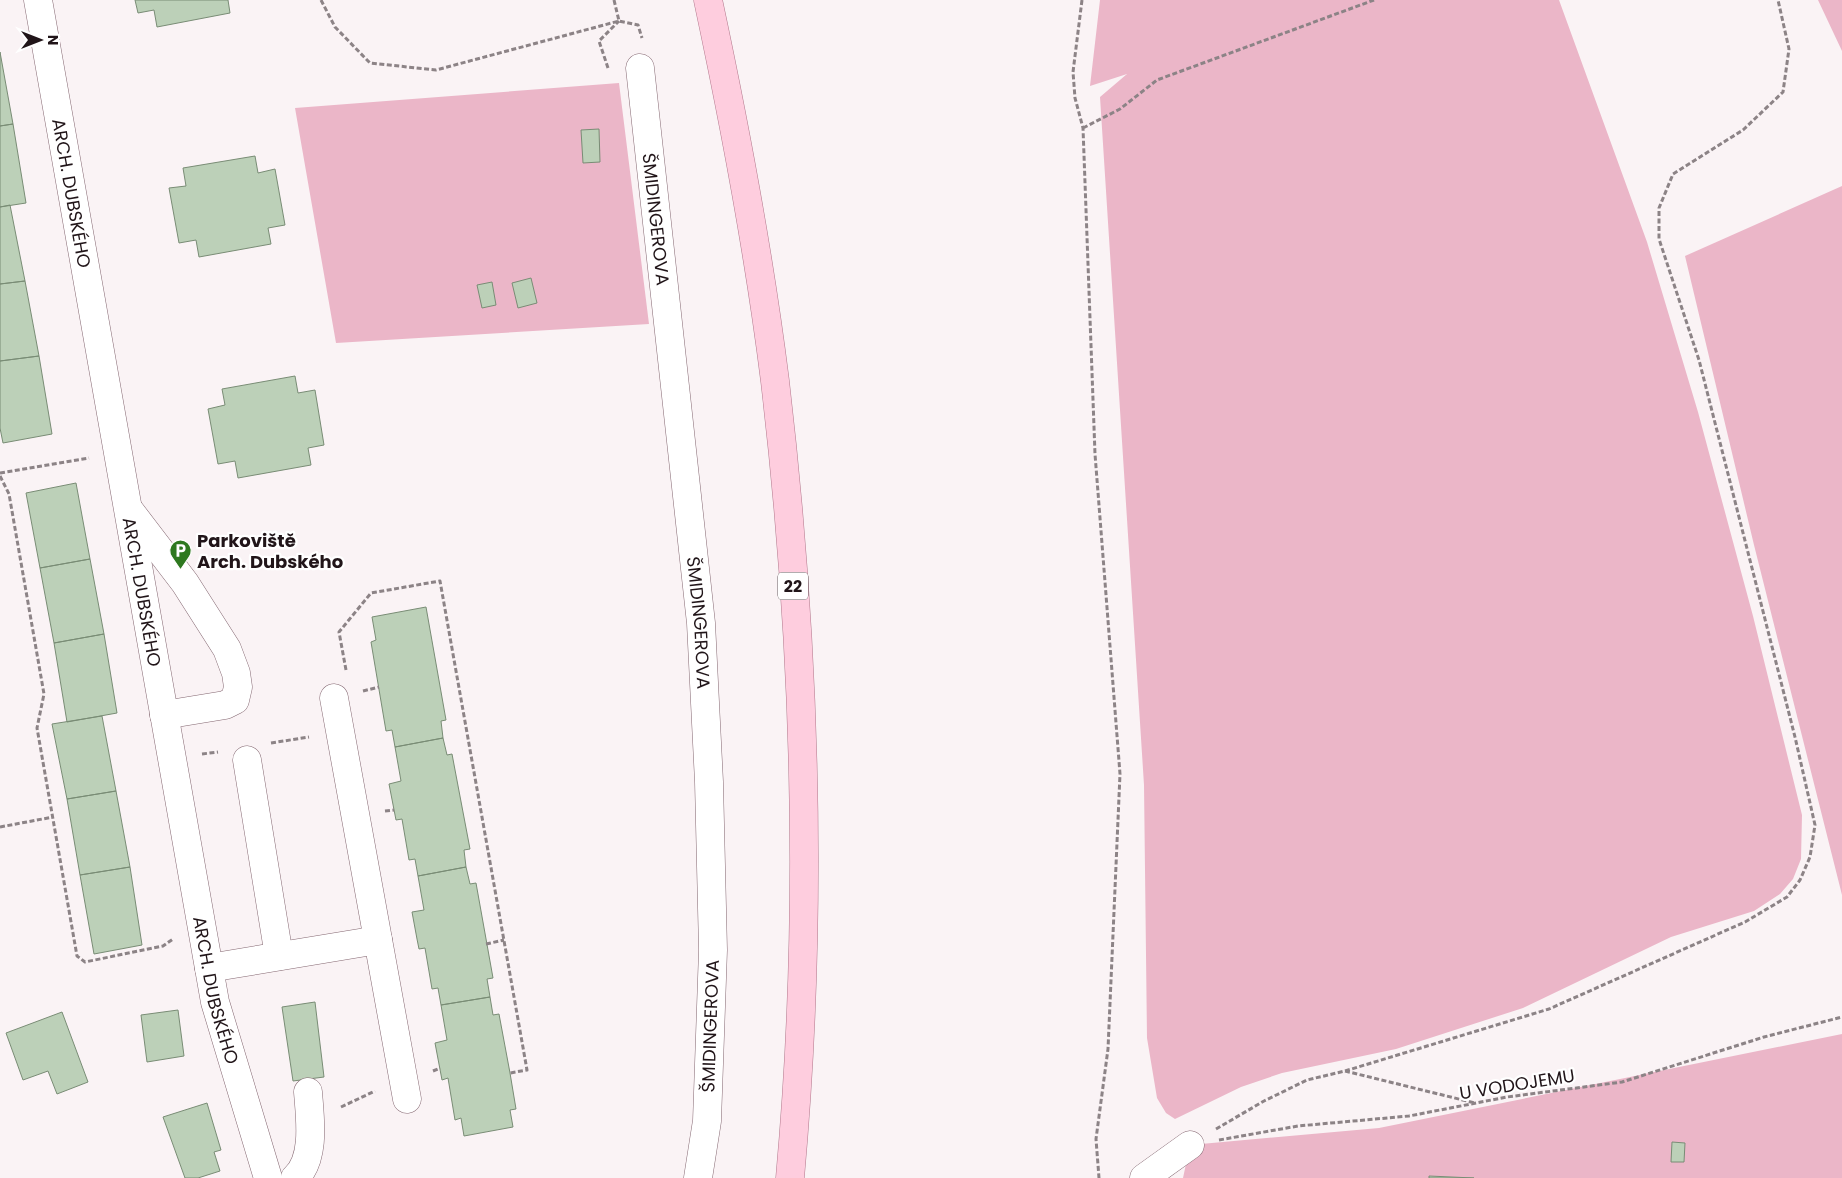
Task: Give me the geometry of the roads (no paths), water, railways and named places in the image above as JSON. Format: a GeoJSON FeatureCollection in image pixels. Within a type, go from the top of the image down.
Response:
{"type":"FeatureCollection","features":[{"type":"Feature","properties":{"kind":"main road","name":"22"},"geometry":{"type":"LineString","coordinates":[[708,0],[733,116],[756,248],[774,381],[792,562],[803,781],[803,915],[799,1049],[790,1178]]}},
{"type":"Feature","properties":{"kind":"street","name":"ARCH. DUBSKÉHO"},"geometry":{"type":"LineString","coordinates":[[38,0],[215,1002],[268,1178]]}},
{"type":"Feature","properties":{"kind":"street","name":"ŠMIDINGEROVA"},"geometry":{"type":"LineString","coordinates":[[640,68],[700,622],[708,762],[713,950],[706,1121],[698,1178]]}},
{"type":"Feature","properties":{"kind":"street"},"geometry":{"type":"LineString","coordinates":[[128,508],[185,583],[227,649],[236,673],[238,687],[234,700],[164,715]]}},
{"type":"Feature","properties":{"kind":"street"},"geometry":{"type":"LineString","coordinates":[[340,687],[378,940],[405,1089]]}},
{"type":"Feature","properties":{"kind":"street"},"geometry":{"type":"LineString","coordinates":[[247,760],[279,956]]}},
{"type":"Feature","properties":{"kind":"street"},"geometry":{"type":"LineString","coordinates":[[209,968],[378,940]]}},
{"type":"Feature","properties":{"kind":"street"},"geometry":{"type":"LineString","coordinates":[[295,1178],[301,1173],[312,1136],[308,1092]]}},
{"type":"Feature","properties":{"kind":"street"},"geometry":{"type":"LineString","coordinates":[[1144,1178],[1190,1145]]}},
{"type":"Feature","properties":{"kind":"place","name":"Parkoviště Arch. Dubského"},"geometry":{"type":"Point","coordinates":[181,569]}}]}
